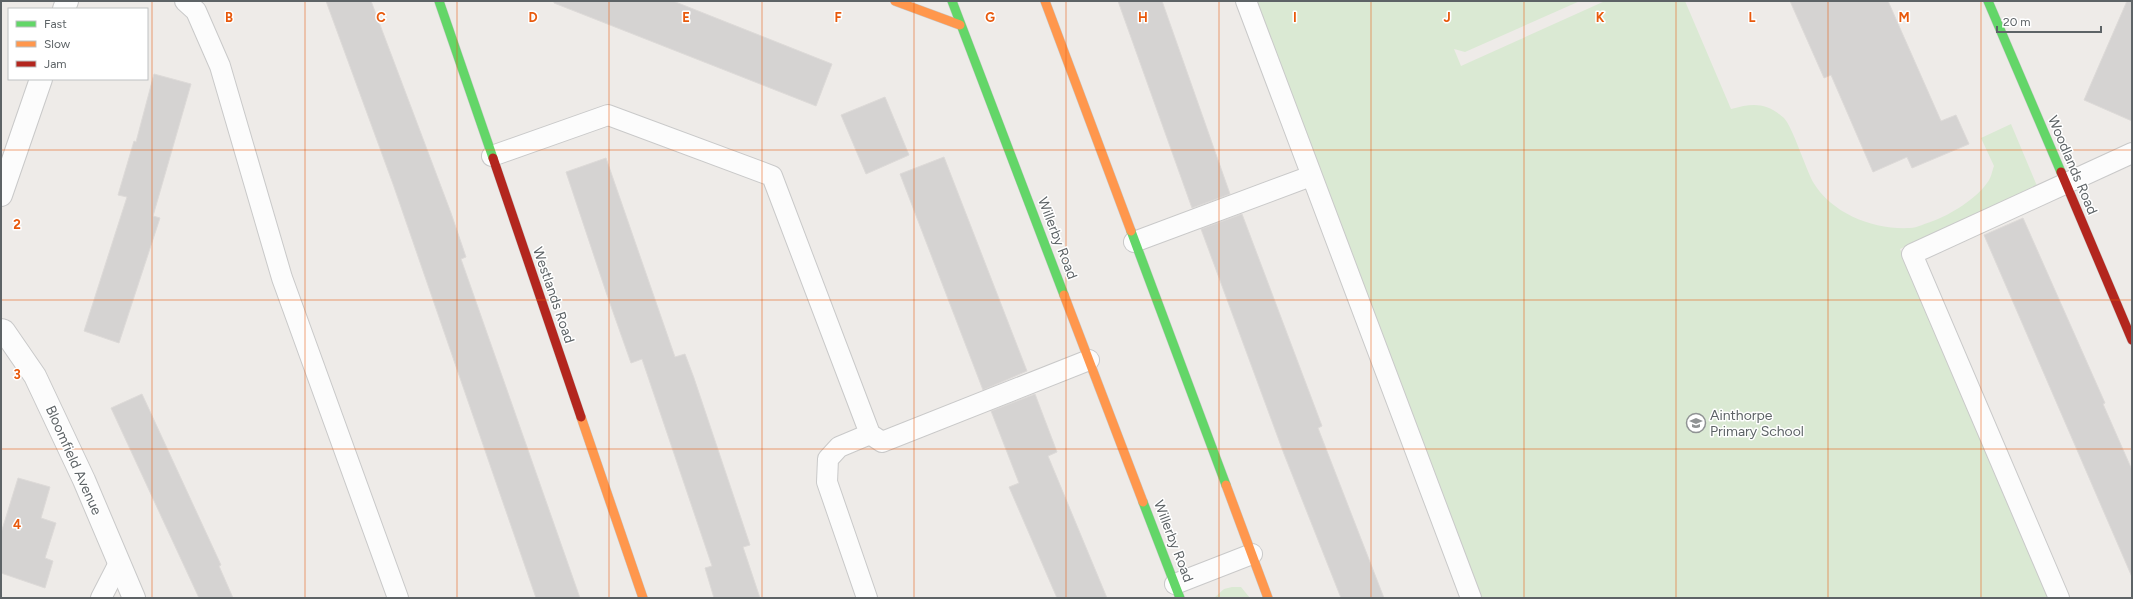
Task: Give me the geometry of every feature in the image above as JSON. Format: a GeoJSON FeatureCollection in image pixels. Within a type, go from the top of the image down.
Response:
{"type":"FeatureCollection","features":[{"type":"Feature","properties":{"kind":"street","name":"Westlands Road"},"geometry":{"type":"LineString","coordinates":[[439,1],[643,598]]}},
{"type":"Feature","properties":{"kind":"street"},"geometry":{"type":"LineString","coordinates":[[896,1],[960,25]]}},
{"type":"Feature","properties":{"kind":"street","name":"Willerby Road"},"geometry":{"type":"LineString","coordinates":[[952,1],[1178,591]]}},
{"type":"Feature","properties":{"kind":"street"},"geometry":{"type":"LineString","coordinates":[[1044,1],[1268,598]]}},
{"type":"Feature","properties":{"kind":"street","name":"Woodlands Road"},"geometry":{"type":"LineString","coordinates":[[1988,1],[2132,340]]}},
{"type":"Feature","properties":{"kind":"street"},"geometry":{"type":"LineString","coordinates":[[1,195],[41,80]]}},
{"type":"Feature","properties":{"kind":"street","name":"Bloomfield Avenue"},"geometry":{"type":"LineString","coordinates":[[1,330],[4,331],[35,376],[84,480],[134,598]]}},
{"type":"Feature","properties":{"kind":"lane"},"geometry":{"type":"LineString","coordinates":[[185,1],[196,11],[220,66],[282,278],[398,598]]}},
{"type":"Feature","properties":{"kind":"lane"},"geometry":{"type":"LineString","coordinates":[[1246,1],[1471,598]]}},
{"type":"Feature","properties":{"kind":"lane"},"geometry":{"type":"LineString","coordinates":[[492,156],[608,115],[772,176],[870,434],[882,442],[1090,360]]}},
{"type":"Feature","properties":{"kind":"lane"},"geometry":{"type":"LineString","coordinates":[[2059,598],[1912,254],[2132,153]]}},
{"type":"Feature","properties":{"kind":"lane"},"geometry":{"type":"LineString","coordinates":[[1134,242],[1311,176]]}},
{"type":"Feature","properties":{"kind":"lane"},"geometry":{"type":"LineString","coordinates":[[867,598],[827,482],[828,459],[833,453],[839,447],[870,434]]}},
{"type":"Feature","properties":{"kind":"lane"},"geometry":{"type":"LineString","coordinates":[[1178,591],[1252,554]]}},
{"type":"Feature","properties":{"kind":"lane"},"geometry":{"type":"LineString","coordinates":[[101,598],[119,563]]}},
{"type":"Feature","properties":{"kind":"green space","name":"Ainthorpe Primary School"},"geometry":{"type":"Polygon","coordinates":[[[1257,1],[1580,1],[1465,52],[1454,49],[1461,66],[1605,1],[1685,1],[1731,109],[1759,105],[1771,109],[1784,118],[1795,138],[1813,182],[1821,193],[1831,203],[1855,218],[1882,226],[1913,228],[1947,215],[1970,200],[1983,189],[1994,166],[1981,138],[2011,124],[2037,186],[1900,249],[2050,598],[1482,598],[1257,1]]]}},
{"type":"Feature","properties":{"kind":"green space"},"geometry":{"type":"Polygon","coordinates":[[[1241,587],[1250,598],[1214,598],[1224,589],[1241,587]]]}},
{"type":"Feature","properties":{"kind":"building"},"geometry":{"type":"Polygon","coordinates":[[[326,1],[371,1],[451,213],[466,257],[461,259],[580,598],[536,598],[393,184],[326,1]]]}},
{"type":"Feature","properties":{"kind":"building"},"geometry":{"type":"Polygon","coordinates":[[[554,1],[673,1],[832,64],[816,106],[554,3],[554,1]]]}},
{"type":"Feature","properties":{"kind":"building"},"geometry":{"type":"Polygon","coordinates":[[[1118,1],[1162,1],[1230,194],[1192,208],[1118,1]]]}},
{"type":"Feature","properties":{"kind":"building"},"geometry":{"type":"Polygon","coordinates":[[[1790,1],[1888,1],[1941,121],[1956,115],[1969,144],[1912,168],[1907,157],[1873,172],[1831,75],[1824,78],[1790,1]]]}},
{"type":"Feature","properties":{"kind":"building"},"geometry":{"type":"Polygon","coordinates":[[[2127,1],[2132,1],[2132,121],[2084,100],[2127,1]]]}},
{"type":"Feature","properties":{"kind":"building"},"geometry":{"type":"Polygon","coordinates":[[[154,74],[191,84],[153,216],[160,218],[119,343],[84,331],[127,197],[118,195],[134,141],[136,142],[154,74]]]}},
{"type":"Feature","properties":{"kind":"building"},"geometry":{"type":"Polygon","coordinates":[[[885,97],[909,155],[866,174],[841,115],[885,97]]]}},
{"type":"Feature","properties":{"kind":"building"},"geometry":{"type":"Polygon","coordinates":[[[944,157],[1027,371],[983,390],[900,174],[944,157]]]}},
{"type":"Feature","properties":{"kind":"building"},"geometry":{"type":"Polygon","coordinates":[[[606,158],[675,357],[685,354],[694,378],[750,545],[743,547],[760,598],[714,598],[705,568],[712,566],[642,359],[631,363],[606,292],[566,172],[606,158]]]}},
{"type":"Feature","properties":{"kind":"building"},"geometry":{"type":"Polygon","coordinates":[[[1242,214],[1322,426],[1318,428],[1384,598],[1341,598],[1284,454],[1201,229],[1242,214]]]}},
{"type":"Feature","properties":{"kind":"building"},"geometry":{"type":"Polygon","coordinates":[[[2023,218],[2105,403],[2103,404],[2132,470],[2132,577],[1984,235],[2023,218]]]}},
{"type":"Feature","properties":{"kind":"building"},"geometry":{"type":"Polygon","coordinates":[[[142,394],[221,565],[219,566],[233,598],[199,598],[111,408],[142,394]]]}},
{"type":"Feature","properties":{"kind":"building"},"geometry":{"type":"Polygon","coordinates":[[[1035,394],[1057,452],[1048,456],[1107,598],[1057,598],[1009,487],[1019,483],[991,411],[1035,394]]]}},
{"type":"Feature","properties":{"kind":"building"},"geometry":{"type":"Polygon","coordinates":[[[18,478],[50,487],[41,518],[56,523],[45,558],[53,561],[45,588],[1,573],[1,533],[18,478]]]}},
{"type":"Feature","properties":{"kind":"traffic: fast"},"geometry":{"type":"LineString","coordinates":[[439,1],[493,158]]}},
{"type":"Feature","properties":{"kind":"traffic: fast"},"geometry":{"type":"LineString","coordinates":[[952,1],[1064,295]]}},
{"type":"Feature","properties":{"kind":"traffic: fast"},"geometry":{"type":"LineString","coordinates":[[1988,1],[2061,172]]}},
{"type":"Feature","properties":{"kind":"traffic: fast"},"geometry":{"type":"LineString","coordinates":[[1131,231],[1226,485]]}},
{"type":"Feature","properties":{"kind":"traffic: fast"},"geometry":{"type":"LineString","coordinates":[[1143,502],[1180,598]]}},
{"type":"Feature","properties":{"kind":"traffic: slow"},"geometry":{"type":"LineString","coordinates":[[895,1],[960,25]]}},
{"type":"Feature","properties":{"kind":"traffic: slow"},"geometry":{"type":"LineString","coordinates":[[1045,1],[1131,231]]}},
{"type":"Feature","properties":{"kind":"traffic: slow"},"geometry":{"type":"LineString","coordinates":[[1064,295],[1143,502]]}},
{"type":"Feature","properties":{"kind":"traffic: slow"},"geometry":{"type":"LineString","coordinates":[[581,417],[643,598]]}},
{"type":"Feature","properties":{"kind":"traffic: slow"},"geometry":{"type":"LineString","coordinates":[[1226,485],[1268,598]]}},
{"type":"Feature","properties":{"kind":"traffic: jam"},"geometry":{"type":"LineString","coordinates":[[493,158],[581,417]]}},
{"type":"Feature","properties":{"kind":"traffic: jam"},"geometry":{"type":"LineString","coordinates":[[2061,172],[2132,340]]}},
{"type":"Feature","properties":{"kind":"place","name":"Ainthorpe Primary School"},"geometry":{"type":"Point","coordinates":[1696,423]}}]}
